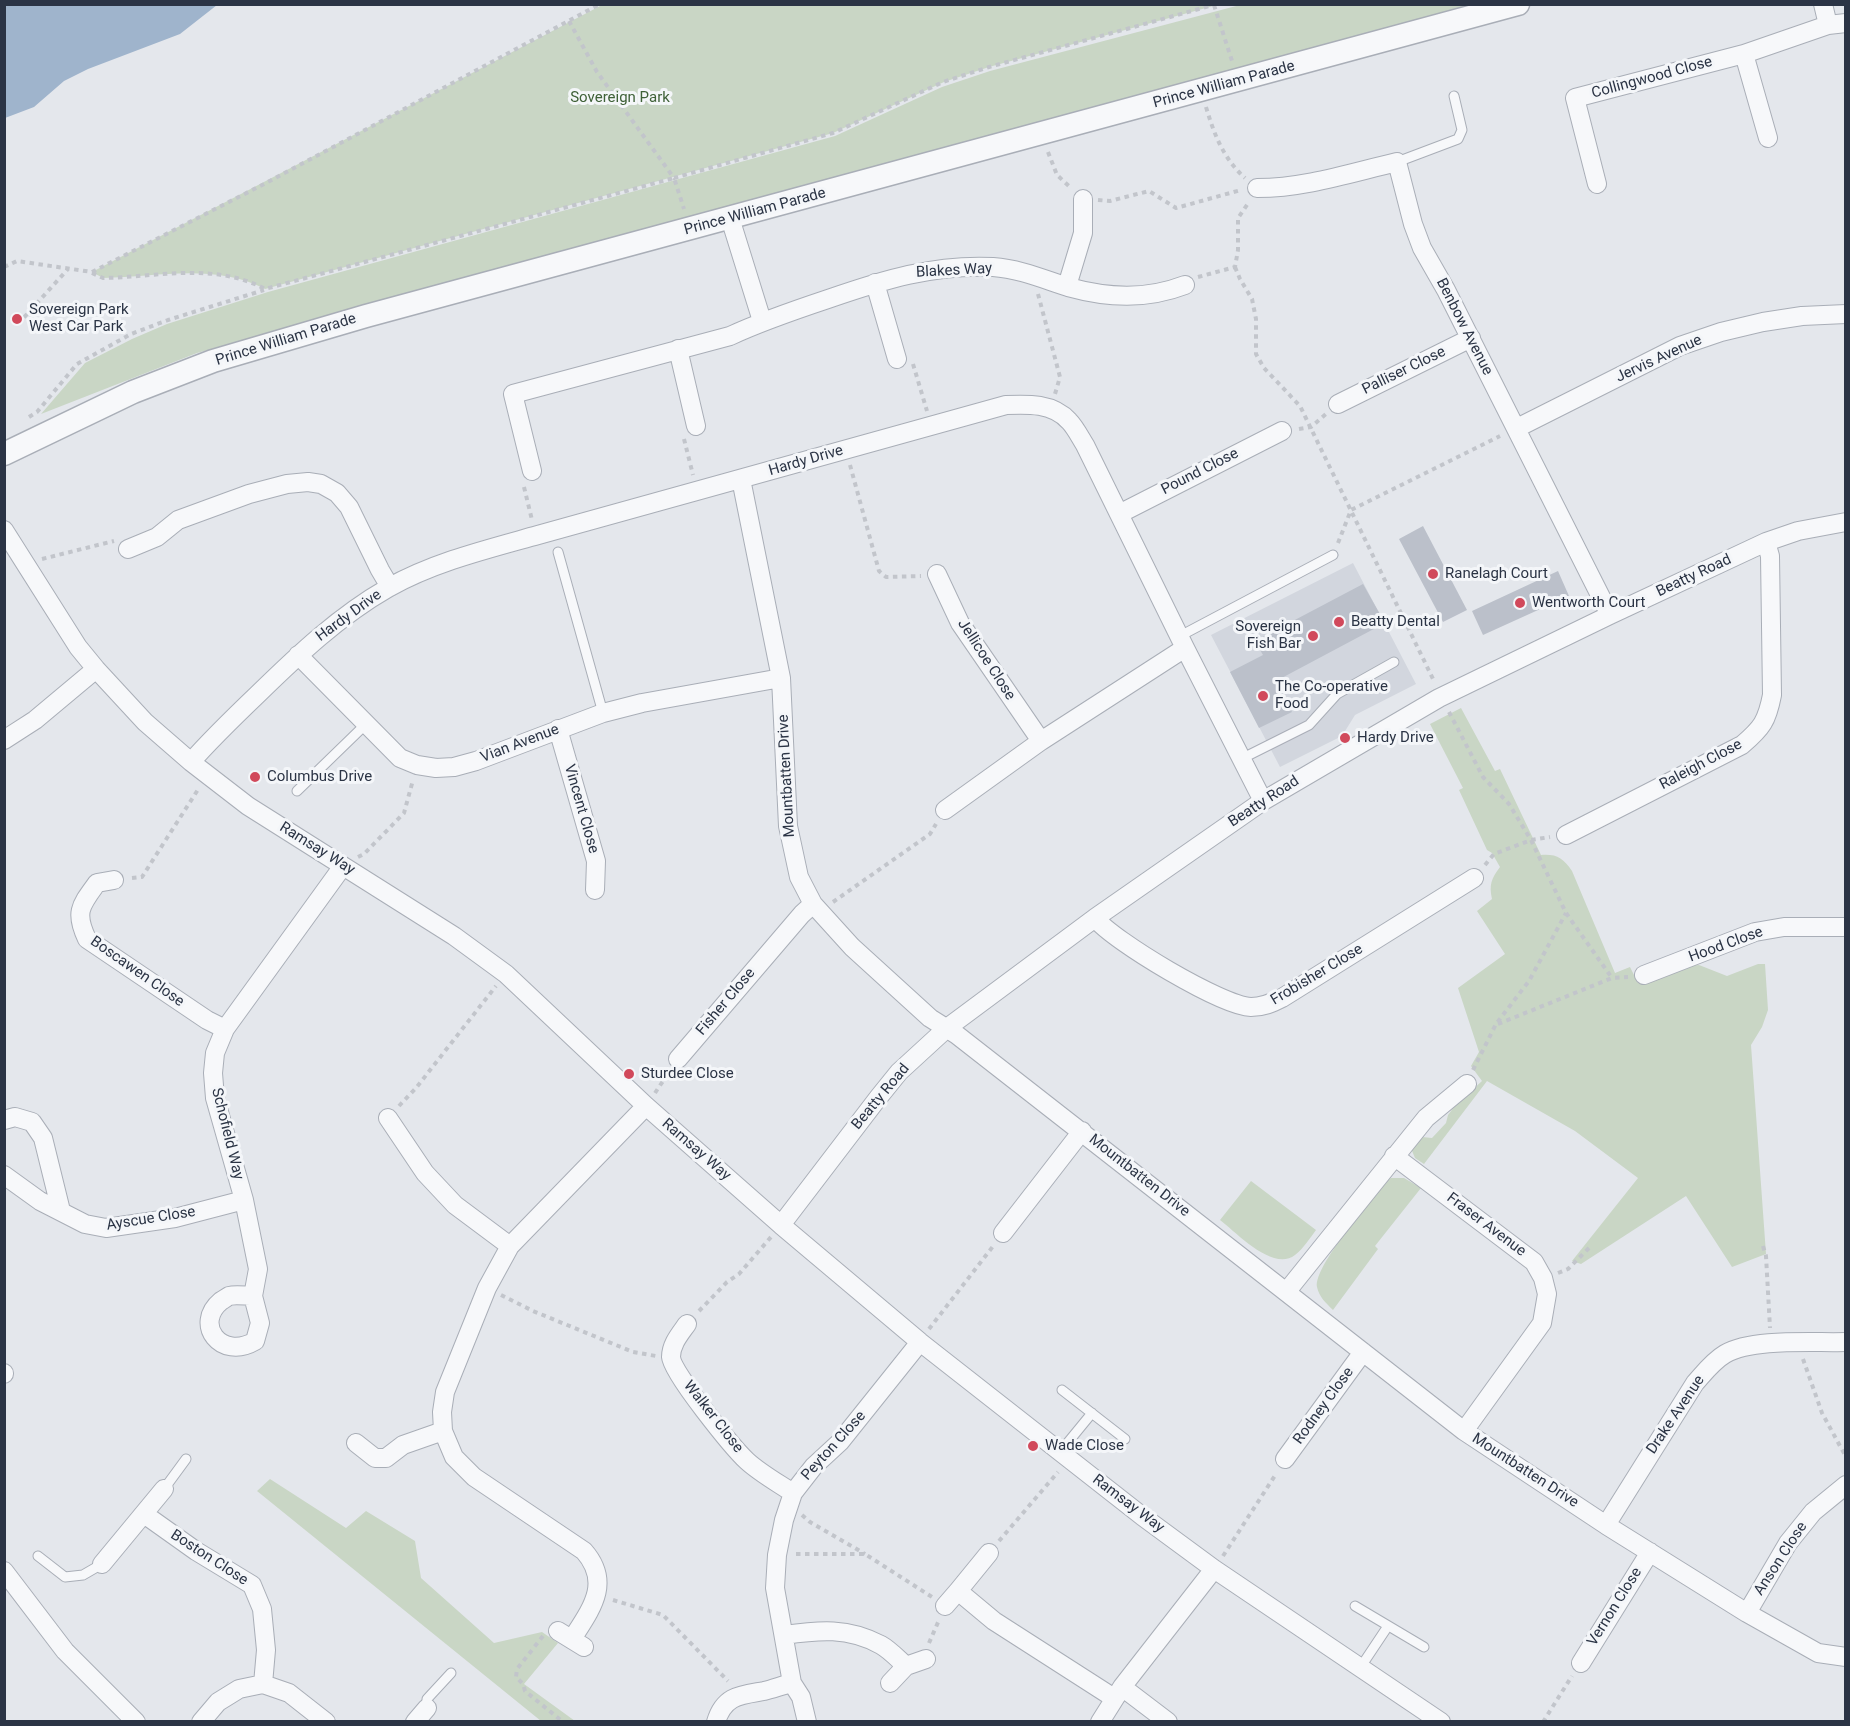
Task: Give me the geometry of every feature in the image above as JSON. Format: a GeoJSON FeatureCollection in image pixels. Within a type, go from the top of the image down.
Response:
{"type":"FeatureCollection","features":[{"type":"Feature","properties":{"kind":"street","name":"Prince William Parade"},"geometry":{"type":"LineString","coordinates":[[4,454],[133,392],[213,361],[366,316],[1042,135],[1518,4]]}},
{"type":"Feature","properties":{"kind":"street","name":"Collingwood Close"},"geometry":{"type":"LineString","coordinates":[[1597,184],[1575,98],[1744,54],[1837,24],[1823,4]]}},
{"type":"Feature","properties":{"kind":"street"},"geometry":{"type":"LineString","coordinates":[[1744,54],[1768,138]]}},
{"type":"Feature","properties":{"kind":"street"},"geometry":{"type":"LineString","coordinates":[[1257,188],[1307,185],[1397,162]]}},
{"type":"Feature","properties":{"kind":"street","name":"Benbow Avenue"},"geometry":{"type":"LineString","coordinates":[[1397,162],[1413,224],[1422,248],[1517,428],[1610,615]]}},
{"type":"Feature","properties":{"kind":"street"},"geometry":{"type":"LineString","coordinates":[[1067,286],[1083,233],[1083,199]]}},
{"type":"Feature","properties":{"kind":"street"},"geometry":{"type":"LineString","coordinates":[[729,218],[762,321]]}},
{"type":"Feature","properties":{"kind":"street","name":"Blakes Way"},"geometry":{"type":"LineString","coordinates":[[532,471],[513,394],[730,336],[762,321],[875,283],[911,273],[994,267],[1027,273],[1095,293],[1125,296],[1164,293],[1185,285]]}},
{"type":"Feature","properties":{"kind":"street"},"geometry":{"type":"LineString","coordinates":[[875,283],[897,359]]}},
{"type":"Feature","properties":{"kind":"street","name":"Jervis Avenue"},"geometry":{"type":"LineString","coordinates":[[1517,428],[1670,351],[1701,339],[1763,322],[1802,316],[1845,314]]}},
{"type":"Feature","properties":{"kind":"street","name":"Palliser Close"},"geometry":{"type":"LineString","coordinates":[[1338,404],[1470,338]]}},
{"type":"Feature","properties":{"kind":"street"},"geometry":{"type":"LineString","coordinates":[[678,349],[696,426]]}},
{"type":"Feature","properties":{"kind":"street","name":"Hardy Drive"},"geometry":{"type":"LineString","coordinates":[[190,762],[297,655],[355,609],[390,587],[465,555],[1006,405],[1033,404],[1052,409]]}},
{"type":"Feature","properties":{"kind":"street"},"geometry":{"type":"LineString","coordinates":[[1052,409],[1069,420],[1079,436],[1263,801]]}},
{"type":"Feature","properties":{"kind":"street","name":"Pound Close"},"geometry":{"type":"LineString","coordinates":[[1119,514],[1282,432]]}},
{"type":"Feature","properties":{"kind":"street","name":"Mountbatten Drive"},"geometry":{"type":"LineString","coordinates":[[741,479],[782,678],[788,826],[799,877],[816,907],[852,947],[930,1018],[947,1028],[1082,1131],[1464,1431],[1606,1524],[1747,1612],[1818,1653],[1845,1657]]}},
{"type":"Feature","properties":{"kind":"street"},"geometry":{"type":"LineString","coordinates":[[128,549],[157,537],[178,520],[188,516],[249,494],[286,484],[308,482],[321,484],[337,493],[349,507],[390,587]]}},
{"type":"Feature","properties":{"kind":"street","name":"Beatty Road"},"geometry":{"type":"LineString","coordinates":[[781,1225],[899,1072],[947,1028],[1095,918],[1263,801],[1439,698],[1610,615],[1766,542],[1798,531],[1845,522]]}},
{"type":"Feature","properties":{"kind":"street","name":"Ramsay Way"},"geometry":{"type":"LineString","coordinates":[[4,531],[78,646],[96,669],[145,722],[190,762],[248,806],[454,936],[506,974],[646,1106],[781,1225],[920,1342],[1214,1569],[1441,1722]]}},
{"type":"Feature","properties":{"kind":"street","name":"Raleigh Close"},"geometry":{"type":"LineString","coordinates":[[1566,835],[1742,746],[1757,732],[1768,715],[1772,695],[1770,556],[1766,542]]}},
{"type":"Feature","properties":{"kind":"street","name":"Jellicoe Close"},"geometry":{"type":"LineString","coordinates":[[937,574],[965,631],[1041,741]]}},
{"type":"Feature","properties":{"kind":"street"},"geometry":{"type":"LineString","coordinates":[[945,810],[1183,642]]}},
{"type":"Feature","properties":{"kind":"street","name":"Vian Avenue"},"geometry":{"type":"LineString","coordinates":[[297,655],[400,758],[417,765],[436,768],[476,761],[603,713],[642,703],[782,678]]}},
{"type":"Feature","properties":{"kind":"street"},"geometry":{"type":"LineString","coordinates":[[4,740],[35,720],[96,669]]}},
{"type":"Feature","properties":{"kind":"street","name":"Vincent Close"},"geometry":{"type":"LineString","coordinates":[[558,729],[596,861],[595,890]]}},
{"type":"Feature","properties":{"kind":"street","name":"Schofield Way"},"geometry":{"type":"LineString","coordinates":[[253,1296],[258,1269],[244,1200],[215,1098],[213,1073],[215,1053],[225,1029],[343,866]]}},
{"type":"Feature","properties":{"kind":"street","name":"Frobisher Close"},"geometry":{"type":"LineString","coordinates":[[1095,918],[1101,926],[1132,950],[1232,1003],[1250,1007],[1264,1006],[1282,998],[1474,878]]}},
{"type":"Feature","properties":{"kind":"street","name":"Boscawen Close"},"geometry":{"type":"LineString","coordinates":[[114,880],[97,882],[81,906],[80,924],[87,939],[207,1020],[225,1029]]}},
{"type":"Feature","properties":{"kind":"street","name":"Fisher Close"},"geometry":{"type":"LineString","coordinates":[[678,1059],[802,914],[816,907]]}},
{"type":"Feature","properties":{"kind":"street","name":"Hood Close"},"geometry":{"type":"LineString","coordinates":[[1644,975],[1755,932],[1784,927],[1845,927]]}},
{"type":"Feature","properties":{"kind":"street"},"geometry":{"type":"LineString","coordinates":[[1287,1291],[1426,1118],[1467,1084]]}},
{"type":"Feature","properties":{"kind":"street"},"geometry":{"type":"LineString","coordinates":[[571,1639],[591,1608],[596,1594],[597,1571],[592,1560],[584,1551],[474,1477],[454,1457],[443,1431],[442,1412],[445,1392],[487,1288],[510,1246],[646,1106]]}},
{"type":"Feature","properties":{"kind":"street"},"geometry":{"type":"LineString","coordinates":[[4,1120],[15,1117],[32,1122],[43,1138],[61,1211]]}},
{"type":"Feature","properties":{"kind":"street"},"geometry":{"type":"LineString","coordinates":[[388,1118],[425,1173],[455,1205],[510,1246]]}},
{"type":"Feature","properties":{"kind":"street"},"geometry":{"type":"LineString","coordinates":[[1003,1233],[1082,1131]]}},
{"type":"Feature","properties":{"kind":"street","name":"Fraser Avenue"},"geometry":{"type":"LineString","coordinates":[[1394,1156],[1534,1262],[1543,1278]]}},
{"type":"Feature","properties":{"kind":"street","name":"Ayscue Close"},"geometry":{"type":"LineString","coordinates":[[4,1175],[40,1201],[85,1224],[106,1228],[175,1218],[244,1200]]}},
{"type":"Feature","properties":{"kind":"street"},"geometry":{"type":"LineString","coordinates":[[1464,1431],[1542,1323],[1547,1294],[1543,1278]]}},
{"type":"Feature","properties":{"kind":"street"},"geometry":{"type":"LineString","coordinates":[[671,1358],[673,1344],[687,1324]]}},
{"type":"Feature","properties":{"kind":"street","name":"Peyton Close"},"geometry":{"type":"LineString","coordinates":[[807,1722],[801,1697],[792,1683],[776,1588],[777,1555],[791,1499],[814,1466],[840,1442],[920,1342]]}},
{"type":"Feature","properties":{"kind":"street","name":"Drake Avenue"},"geometry":{"type":"LineString","coordinates":[[1606,1524],[1695,1383],[1710,1365],[1725,1354],[1743,1347],[1770,1343],[1845,1342]]}},
{"type":"Feature","properties":{"kind":"street","name":"Rodney Close"},"geometry":{"type":"LineString","coordinates":[[1285,1459],[1363,1352]]}},
{"type":"Feature","properties":{"kind":"street","name":"Walker Close"},"geometry":{"type":"LineString","coordinates":[[671,1358],[679,1374],[730,1444],[791,1499]]}},
{"type":"Feature","properties":{"kind":"street"},"geometry":{"type":"LineString","coordinates":[[356,1443],[375,1458],[386,1458],[403,1445],[443,1431]]}},
{"type":"Feature","properties":{"kind":"street","name":"Anson Close"},"geometry":{"type":"LineString","coordinates":[[1747,1612],[1788,1543],[1813,1512],[1845,1485]]}},
{"type":"Feature","properties":{"kind":"street"},"geometry":{"type":"LineString","coordinates":[[102,1563],[164,1489]]}},
{"type":"Feature","properties":{"kind":"street","name":"Boston Close"},"geometry":{"type":"LineString","coordinates":[[144,1514],[196,1551],[252,1585],[262,1609],[266,1650],[263,1684]]}},
{"type":"Feature","properties":{"kind":"street","name":"Vernon Close"},"geometry":{"type":"LineString","coordinates":[[1581,1663],[1650,1552]]}},
{"type":"Feature","properties":{"kind":"street"},"geometry":{"type":"LineString","coordinates":[[945,1606],[988,1553]]}},
{"type":"Feature","properties":{"kind":"street"},"geometry":{"type":"LineString","coordinates":[[1100,1722],[1118,1692],[1214,1569]]}},
{"type":"Feature","properties":{"kind":"street"},"geometry":{"type":"LineString","coordinates":[[4,1571],[65,1651],[136,1722]]}},
{"type":"Feature","properties":{"kind":"street"},"geometry":{"type":"LineString","coordinates":[[958,1591],[994,1621],[1168,1722]]}},
{"type":"Feature","properties":{"kind":"street"},"geometry":{"type":"LineString","coordinates":[[784,1635],[836,1630],[859,1635],[883,1646],[906,1666]]}},
{"type":"Feature","properties":{"kind":"street"},"geometry":{"type":"LineString","coordinates":[[890,1683],[906,1666],[926,1659]]}},
{"type":"Feature","properties":{"kind":"street"},"geometry":{"type":"LineString","coordinates":[[716,1722],[727,1701],[741,1694],[792,1683]]}},
{"type":"Feature","properties":{"kind":"street"},"geometry":{"type":"LineString","coordinates":[[201,1722],[218,1702],[238,1689],[263,1684],[289,1693],[326,1722]]}},
{"type":"Feature","properties":{"kind":"lane"},"geometry":{"type":"LineString","coordinates":[[1397,162],[1458,139],[1462,130],[1454,96]]}},
{"type":"Feature","properties":{"kind":"lane"},"geometry":{"type":"LineString","coordinates":[[558,552],[603,713]]}},
{"type":"Feature","properties":{"kind":"lane"},"geometry":{"type":"LineString","coordinates":[[1183,642],[1333,555]]}},
{"type":"Feature","properties":{"kind":"lane"},"geometry":{"type":"LineString","coordinates":[[1241,759],[1309,725],[1337,694],[1394,662]]}},
{"type":"Feature","properties":{"kind":"lane"},"geometry":{"type":"LineString","coordinates":[[297,791],[366,724]]}},
{"type":"Feature","properties":{"kind":"lane"},"geometry":{"type":"LineString","coordinates":[[1062,1390],[1125,1438]]}},
{"type":"Feature","properties":{"kind":"lane"},"geometry":{"type":"LineString","coordinates":[[1065,1456],[1092,1413]]}},
{"type":"Feature","properties":{"kind":"lane"},"geometry":{"type":"LineString","coordinates":[[164,1489],[186,1459]]}},
{"type":"Feature","properties":{"kind":"lane"},"geometry":{"type":"LineString","coordinates":[[38,1556],[64,1576],[83,1575],[102,1563]]}},
{"type":"Feature","properties":{"kind":"lane"},"geometry":{"type":"LineString","coordinates":[[1355,1606],[1424,1647]]}},
{"type":"Feature","properties":{"kind":"lane"},"geometry":{"type":"LineString","coordinates":[[1360,1668],[1388,1626]]}},
{"type":"Feature","properties":{"kind":"lane"},"geometry":{"type":"LineString","coordinates":[[424,1716],[427,1699],[451,1672]]}},
{"type":"Feature","properties":{"kind":"path"},"geometry":{"type":"LineString","coordinates":[[92,272],[266,183],[600,4]]}},
{"type":"Feature","properties":{"kind":"path"},"geometry":{"type":"LineString","coordinates":[[27,418],[37,412],[76,364],[131,334],[168,320],[265,290],[833,133],[944,82],[977,71],[1215,5],[1238,81]]}},
{"type":"Feature","properties":{"kind":"path"},"geometry":{"type":"LineString","coordinates":[[569,21],[597,72],[675,178],[691,229]]}},
{"type":"Feature","properties":{"kind":"path"},"geometry":{"type":"LineString","coordinates":[[1202,91],[1214,135],[1223,153],[1242,176],[1257,188]]}},
{"type":"Feature","properties":{"kind":"path"},"geometry":{"type":"LineString","coordinates":[[1042,135],[1057,175],[1083,199],[1110,201],[1149,191],[1176,208],[1257,188]]}},
{"type":"Feature","properties":{"kind":"path"},"geometry":{"type":"LineString","coordinates":[[1257,188],[1238,218],[1238,250],[1235,267],[1252,299],[1256,319],[1256,354],[1264,368],[1300,406],[1432,674],[1439,698],[1451,715],[1483,777],[1509,804],[1531,840],[1566,913],[1612,978]]}},
{"type":"Feature","properties":{"kind":"path"},"geometry":{"type":"LineString","coordinates":[[4,267],[17,261],[92,272],[103,278],[207,273],[230,276],[265,290]]}},
{"type":"Feature","properties":{"kind":"path"},"geometry":{"type":"LineString","coordinates":[[1185,285],[1201,276],[1235,267]]}},
{"type":"Feature","properties":{"kind":"path"},"geometry":{"type":"LineString","coordinates":[[18,324],[69,269]]}},
{"type":"Feature","properties":{"kind":"path"},"geometry":{"type":"LineString","coordinates":[[1042,278],[1038,292],[1060,377],[1052,409]]}},
{"type":"Feature","properties":{"kind":"path"},"geometry":{"type":"LineString","coordinates":[[897,359],[914,365],[927,410],[935,425]]}},
{"type":"Feature","properties":{"kind":"path"},"geometry":{"type":"LineString","coordinates":[[1282,432],[1311,428],[1338,404]]}},
{"type":"Feature","properties":{"kind":"path"},"geometry":{"type":"LineString","coordinates":[[696,426],[682,433],[697,491]]}},
{"type":"Feature","properties":{"kind":"path"},"geometry":{"type":"LineString","coordinates":[[1333,555],[1351,510],[1517,428]]}},
{"type":"Feature","properties":{"kind":"path"},"geometry":{"type":"LineString","coordinates":[[846,450],[879,571],[886,577],[895,578],[937,574]]}},
{"type":"Feature","properties":{"kind":"path"},"geometry":{"type":"LineString","coordinates":[[532,471],[523,484],[538,535]]}},
{"type":"Feature","properties":{"kind":"path"},"geometry":{"type":"LineString","coordinates":[[24,562],[115,541],[128,549]]}},
{"type":"Feature","properties":{"kind":"path"},"geometry":{"type":"LineString","coordinates":[[343,866],[364,854],[404,813],[417,765]]}},
{"type":"Feature","properties":{"kind":"path"},"geometry":{"type":"LineString","coordinates":[[114,880],[142,877],[208,775]]}},
{"type":"Feature","properties":{"kind":"path"},"geometry":{"type":"LineString","coordinates":[[816,907],[930,834],[945,810]]}},
{"type":"Feature","properties":{"kind":"path"},"geometry":{"type":"LineString","coordinates":[[1474,878],[1494,854],[1531,840],[1566,835]]}},
{"type":"Feature","properties":{"kind":"path"},"geometry":{"type":"LineString","coordinates":[[1467,1084],[1496,1024],[1529,981],[1566,913]]}},
{"type":"Feature","properties":{"kind":"path"},"geometry":{"type":"LineString","coordinates":[[388,1118],[416,1088],[506,974]]}},
{"type":"Feature","properties":{"kind":"path"},"geometry":{"type":"LineString","coordinates":[[1496,1024],[1612,978],[1644,975]]}},
{"type":"Feature","properties":{"kind":"path"},"geometry":{"type":"LineString","coordinates":[[646,1106],[678,1059]]}},
{"type":"Feature","properties":{"kind":"path"},"geometry":{"type":"LineString","coordinates":[[687,1324],[727,1282],[739,1274],[758,1254],[781,1225]]}},
{"type":"Feature","properties":{"kind":"path"},"geometry":{"type":"LineString","coordinates":[[920,1342],[1003,1233]]}},
{"type":"Feature","properties":{"kind":"path"},"geometry":{"type":"LineString","coordinates":[[1543,1278],[1568,1269],[1591,1246]]}},
{"type":"Feature","properties":{"kind":"path"},"geometry":{"type":"LineString","coordinates":[[1763,1246],[1766,1256],[1770,1343]]}},
{"type":"Feature","properties":{"kind":"path"},"geometry":{"type":"LineString","coordinates":[[487,1288],[533,1311],[633,1352],[671,1358]]}},
{"type":"Feature","properties":{"kind":"path"},"geometry":{"type":"LineString","coordinates":[[1800,1343],[1801,1354],[1822,1413],[1845,1457]]}},
{"type":"Feature","properties":{"kind":"path"},"geometry":{"type":"LineString","coordinates":[[988,1553],[1065,1456]]}},
{"type":"Feature","properties":{"kind":"path"},"geometry":{"type":"LineString","coordinates":[[1214,1569],[1285,1459]]}},
{"type":"Feature","properties":{"kind":"path"},"geometry":{"type":"LineString","coordinates":[[791,1499],[810,1522],[898,1574],[945,1606],[928,1646],[926,1659]]}},
{"type":"Feature","properties":{"kind":"path"},"geometry":{"type":"LineString","coordinates":[[777,1555],[865,1554]]}},
{"type":"Feature","properties":{"kind":"path"},"geometry":{"type":"LineString","coordinates":[[596,1594],[663,1615],[741,1694]]}},
{"type":"Feature","properties":{"kind":"path"},"geometry":{"type":"LineString","coordinates":[[563,1722],[525,1691],[524,1684],[516,1677],[517,1670],[541,1637],[571,1639]]}},
{"type":"Feature","properties":{"kind":"path"},"geometry":{"type":"LineString","coordinates":[[1543,1722],[1581,1663]]}},
{"type":"Feature","properties":{"kind":"shaded area"},"geometry":{"type":"Polygon","coordinates":[[[1353,563],[1416,684],[1355,715],[1342,736],[1280,767],[1211,635],[1353,563]]]}},
{"type":"Feature","properties":{"kind":"green space","name":"Sovereign Park"},"geometry":{"type":"Polygon","coordinates":[[[602,5],[1217,5],[989,67],[944,82],[833,133],[265,289],[246,281],[206,274],[103,278],[92,272],[602,5]]]}},
{"type":"Feature","properties":{"kind":"green space"},"geometry":{"type":"Polygon","coordinates":[[[1240,5],[1482,5],[197,353],[41,414],[85,363],[167,324],[268,292],[835,136],[942,87],[990,71],[1240,5]]]}},
{"type":"Feature","properties":{"kind":"green space"},"geometry":{"type":"Polygon","coordinates":[[[1461,708],[1495,771],[1500,769],[1541,855],[1559,858],[1572,871],[1615,973],[1630,967],[1638,983],[1682,966],[1699,965],[1727,976],[1758,964],[1765,964],[1768,1010],[1762,1027],[1751,1045],[1766,1254],[1732,1267],[1686,1196],[1581,1264],[1572,1261],[1638,1178],[1575,1131],[1487,1081],[1424,1164],[1415,1158],[1410,1146],[1422,1137],[1432,1138],[1446,1123],[1454,1107],[1482,1081],[1471,1066],[1479,1052],[1458,988],[1505,954],[1477,911],[1492,899],[1492,882],[1500,867],[1492,853],[1487,850],[1459,790],[1463,788],[1430,724],[1461,708]]]}},
{"type":"Feature","properties":{"kind":"green space"},"geometry":{"type":"Polygon","coordinates":[[[1391,1178],[1404,1178],[1421,1188],[1375,1246],[1378,1249],[1333,1310],[1319,1294],[1318,1277],[1344,1234],[1384,1183],[1391,1178]]]}},
{"type":"Feature","properties":{"kind":"green space"},"geometry":{"type":"Polygon","coordinates":[[[1251,1181],[1316,1230],[1295,1255],[1286,1259],[1276,1259],[1266,1255],[1220,1220],[1251,1181]]]}},
{"type":"Feature","properties":{"kind":"green space"},"geometry":{"type":"Polygon","coordinates":[[[270,1479],[346,1528],[366,1511],[415,1541],[421,1578],[494,1643],[542,1632],[558,1643],[524,1684],[575,1721],[541,1721],[257,1491],[270,1479]]]}},
{"type":"Feature","properties":{"kind":"water"},"geometry":{"type":"Polygon","coordinates":[[[4,5],[217,5],[180,34],[88,69],[64,81],[34,107],[5,118],[4,5]]]}},
{"type":"Feature","properties":{"kind":"building","name":"Ranelagh Court"},"geometry":{"type":"Polygon","coordinates":[[[1423,526],[1467,610],[1443,622],[1399,539],[1423,526]]]}},
{"type":"Feature","properties":{"kind":"building","name":"Wentworth Court"},"geometry":{"type":"Polygon","coordinates":[[[1558,571],[1569,596],[1483,635],[1472,611],[1558,571]]]}},
{"type":"Feature","properties":{"kind":"building"},"geometry":{"type":"Polygon","coordinates":[[[1363,584],[1385,623],[1276,681],[1292,712],[1259,728],[1230,672],[1263,655],[1255,641],[1363,584]]]}},
{"type":"Feature","properties":{"kind":"place","name":"Sovereign Park West Car Park"},"geometry":{"type":"Point","coordinates":[17,319]}},
{"type":"Feature","properties":{"kind":"place","name":"Ranelagh Court"},"geometry":{"type":"Point","coordinates":[1433,574]}},
{"type":"Feature","properties":{"kind":"place","name":"Wentworth Court"},"geometry":{"type":"Point","coordinates":[1520,603]}},
{"type":"Feature","properties":{"kind":"place","name":"Beatty Dental"},"geometry":{"type":"Point","coordinates":[1339,622]}},
{"type":"Feature","properties":{"kind":"place","name":"Sovereign Fish Bar"},"geometry":{"type":"Point","coordinates":[1313,636]}},
{"type":"Feature","properties":{"kind":"place","name":"The Co-operative Food"},"geometry":{"type":"Point","coordinates":[1263,696]}},
{"type":"Feature","properties":{"kind":"place","name":"Hardy Drive"},"geometry":{"type":"Point","coordinates":[1345,738]}},
{"type":"Feature","properties":{"kind":"place","name":"Columbus Drive"},"geometry":{"type":"Point","coordinates":[255,777]}},
{"type":"Feature","properties":{"kind":"place","name":"Sturdee Close"},"geometry":{"type":"Point","coordinates":[629,1074]}},
{"type":"Feature","properties":{"kind":"place","name":"Wade Close"},"geometry":{"type":"Point","coordinates":[1033,1446]}}]}
